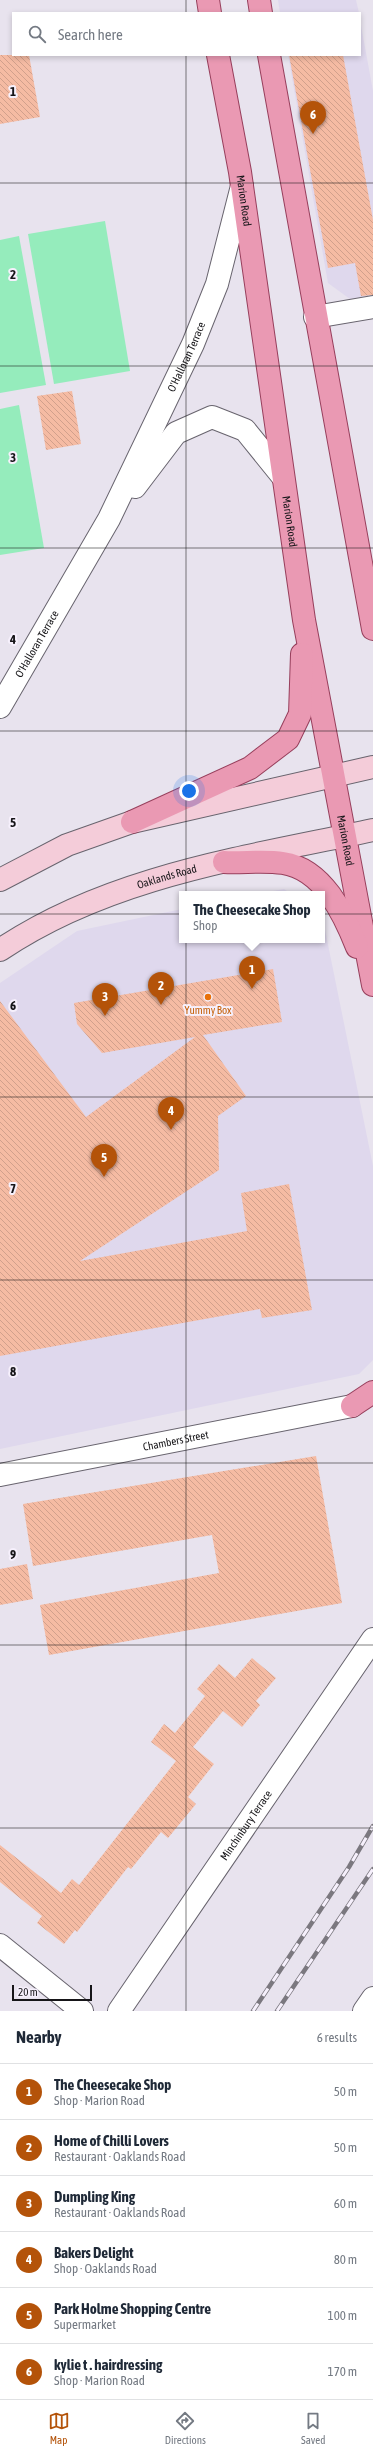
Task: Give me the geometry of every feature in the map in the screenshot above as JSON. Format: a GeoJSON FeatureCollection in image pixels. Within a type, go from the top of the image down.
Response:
{"type":"FeatureCollection","features":[{"type":"Feature","properties":{"kind":"main road"},"geometry":{"type":"LineString","coordinates":[[208,0],[210,12]]}},
{"type":"Feature","properties":{"kind":"main road"},"geometry":{"type":"LineString","coordinates":[[259,0],[261,12]]}},
{"type":"Feature","properties":{"kind":"main road","name":"Marion Road"},"geometry":{"type":"LineString","coordinates":[[218,56],[242,186],[304,620],[335,775],[373,986]]}},
{"type":"Feature","properties":{"kind":"main road"},"geometry":{"type":"LineString","coordinates":[[269,56],[315,317],[373,630]]}},
{"type":"Feature","properties":{"kind":"main road"},"geometry":{"type":"LineString","coordinates":[[0,880],[67,845],[132,822],[250,768],[288,739],[300,714],[304,620]]}},
{"type":"Feature","properties":{"kind":"main road"},"geometry":{"type":"LineString","coordinates":[[132,822],[373,767]]}},
{"type":"Feature","properties":{"kind":"main road","name":"Oaklands Road"},"geometry":{"type":"LineString","coordinates":[[0,950],[25,933],[94,902],[146,882],[224,862],[373,830]]}},
{"type":"Feature","properties":{"kind":"main road"},"geometry":{"type":"LineString","coordinates":[[224,862],[284,863],[310,874],[324,888],[347,922],[373,986]]}},
{"type":"Feature","properties":{"kind":"main road"},"geometry":{"type":"LineString","coordinates":[[352,1406],[373,1392]]}},
{"type":"Feature","properties":{"kind":"main road"},"geometry":{"type":"LineString","coordinates":[[352,1406],[373,1413]]}},
{"type":"Feature","properties":{"kind":"street","name":"O'Halloran Terrace"},"geometry":{"type":"LineString","coordinates":[[3,697],[109,519],[193,344],[217,284],[242,186]]}},
{"type":"Feature","properties":{"kind":"street"},"geometry":{"type":"LineString","coordinates":[[315,317],[373,307]]}},
{"type":"Feature","properties":{"kind":"street","name":"O'Halloran Terrace"},"geometry":{"type":"LineString","coordinates":[[109,519],[176,433],[212,417],[245,430],[283,478]]}},
{"type":"Feature","properties":{"kind":"street","name":"Chambers Street"},"geometry":{"type":"LineString","coordinates":[[0,1476],[352,1406]]}},
{"type":"Feature","properties":{"kind":"street","name":"Minchinbury Terrace"},"geometry":{"type":"LineString","coordinates":[[118,2011],[373,1640]]}},
{"type":"Feature","properties":{"kind":"street"},"geometry":{"type":"LineString","coordinates":[[0,1945],[82,2011]]}},
{"type":"Feature","properties":{"kind":"street"},"geometry":{"type":"LineString","coordinates":[[364,2011],[373,1998]]}},
{"type":"Feature","properties":{"kind":"shaded area"},"geometry":{"type":"Polygon","coordinates":[[[278,0],[356,0],[359,12],[280,12],[278,0]]]}},
{"type":"Feature","properties":{"kind":"shaded area"},"geometry":{"type":"Polygon","coordinates":[[[361,25],[373,91],[373,295],[350,299],[328,283],[288,56],[361,56],[361,25]]]}},
{"type":"Feature","properties":{"kind":"shaded area"},"geometry":{"type":"Polygon","coordinates":[[[284,889],[287,891],[273,891],[284,889]]]}},
{"type":"Feature","properties":{"kind":"shaded area"},"geometry":{"type":"Polygon","coordinates":[[[179,910],[179,943],[325,943],[325,930],[373,1166],[373,1360],[359,1374],[0,1449],[0,983],[77,931],[179,910]]]}},
{"type":"Feature","properties":{"kind":"green space"},"geometry":{"type":"Polygon","coordinates":[[[105,221],[130,371],[54,384],[28,234],[105,221]]]}},
{"type":"Feature","properties":{"kind":"green space"},"geometry":{"type":"Polygon","coordinates":[[[19,236],[46,385],[0,393],[0,240],[19,236]]]}},
{"type":"Feature","properties":{"kind":"green space"},"geometry":{"type":"Polygon","coordinates":[[[19,405],[44,548],[0,555],[0,409],[19,405]]]}},
{"type":"Feature","properties":{"kind":"building"},"geometry":{"type":"Polygon","coordinates":[[[0,55],[29,56],[40,117],[0,124],[0,55]]]}},
{"type":"Feature","properties":{"kind":"building"},"geometry":{"type":"Polygon","coordinates":[[[289,56],[343,56],[373,220],[373,295],[361,296],[355,263],[328,268],[289,56]]]}},
{"type":"Feature","properties":{"kind":"building"},"geometry":{"type":"Polygon","coordinates":[[[72,391],[81,444],[46,450],[37,396],[72,391]]]}},
{"type":"Feature","properties":{"kind":"building"},"geometry":{"type":"Polygon","coordinates":[[[273,969],[282,1022],[203,1035],[246,1096],[218,1116],[219,1170],[80,1261],[247,1231],[241,1193],[289,1184],[312,1310],[262,1318],[260,1309],[0,1356],[0,1001],[86,1117],[195,1037],[102,1053],[77,1024],[74,1003],[273,969]]]}},
{"type":"Feature","properties":{"kind":"building"},"geometry":{"type":"Polygon","coordinates":[[[316,1456],[342,1603],[49,1655],[40,1605],[219,1573],[212,1535],[33,1566],[23,1504],[316,1456]]]}},
{"type":"Feature","properties":{"kind":"building"},"geometry":{"type":"Polygon","coordinates":[[[27,1564],[33,1599],[0,1605],[0,1569],[27,1564]]]}},
{"type":"Feature","properties":{"kind":"building"},"geometry":{"type":"Polygon","coordinates":[[[252,1658],[276,1678],[256,1701],[260,1705],[242,1727],[223,1711],[193,1747],[214,1764],[188,1797],[196,1804],[168,1838],[161,1832],[131,1869],[128,1867],[77,1932],[75,1930],[64,1944],[37,1923],[42,1916],[0,1882],[0,1845],[61,1893],[72,1879],[79,1885],[176,1761],[151,1742],[164,1724],[175,1733],[205,1696],[197,1689],[219,1664],[235,1678],[252,1658]]]}},
{"type":"Feature","properties":{"kind":"railway"},"geometry":{"type":"LineString","coordinates":[[253,2011],[349,1867],[373,1826]]}},
{"type":"Feature","properties":{"kind":"railway"},"geometry":{"type":"LineString","coordinates":[[277,2011],[373,1869]]}},
{"type":"Feature","properties":{"kind":"place","name":"kylie t . hairdressing"},"geometry":{"type":"Point","coordinates":[313,134]}},
{"type":"Feature","properties":{"kind":"place","name":"The Cheesecake Shop"},"geometry":{"type":"Point","coordinates":[252,989]}},
{"type":"Feature","properties":{"kind":"place","name":"Yummy Box"},"geometry":{"type":"Point","coordinates":[208,997]}},
{"type":"Feature","properties":{"kind":"place","name":"Home of Chilli Lovers"},"geometry":{"type":"Point","coordinates":[161,1005]}},
{"type":"Feature","properties":{"kind":"place","name":"Dumpling King"},"geometry":{"type":"Point","coordinates":[105,1016]}},
{"type":"Feature","properties":{"kind":"place","name":"Bakers Delight"},"geometry":{"type":"Point","coordinates":[171,1130]}},
{"type":"Feature","properties":{"kind":"place","name":"Park Holme Shopping Centre"},"geometry":{"type":"Point","coordinates":[104,1177]}}]}
